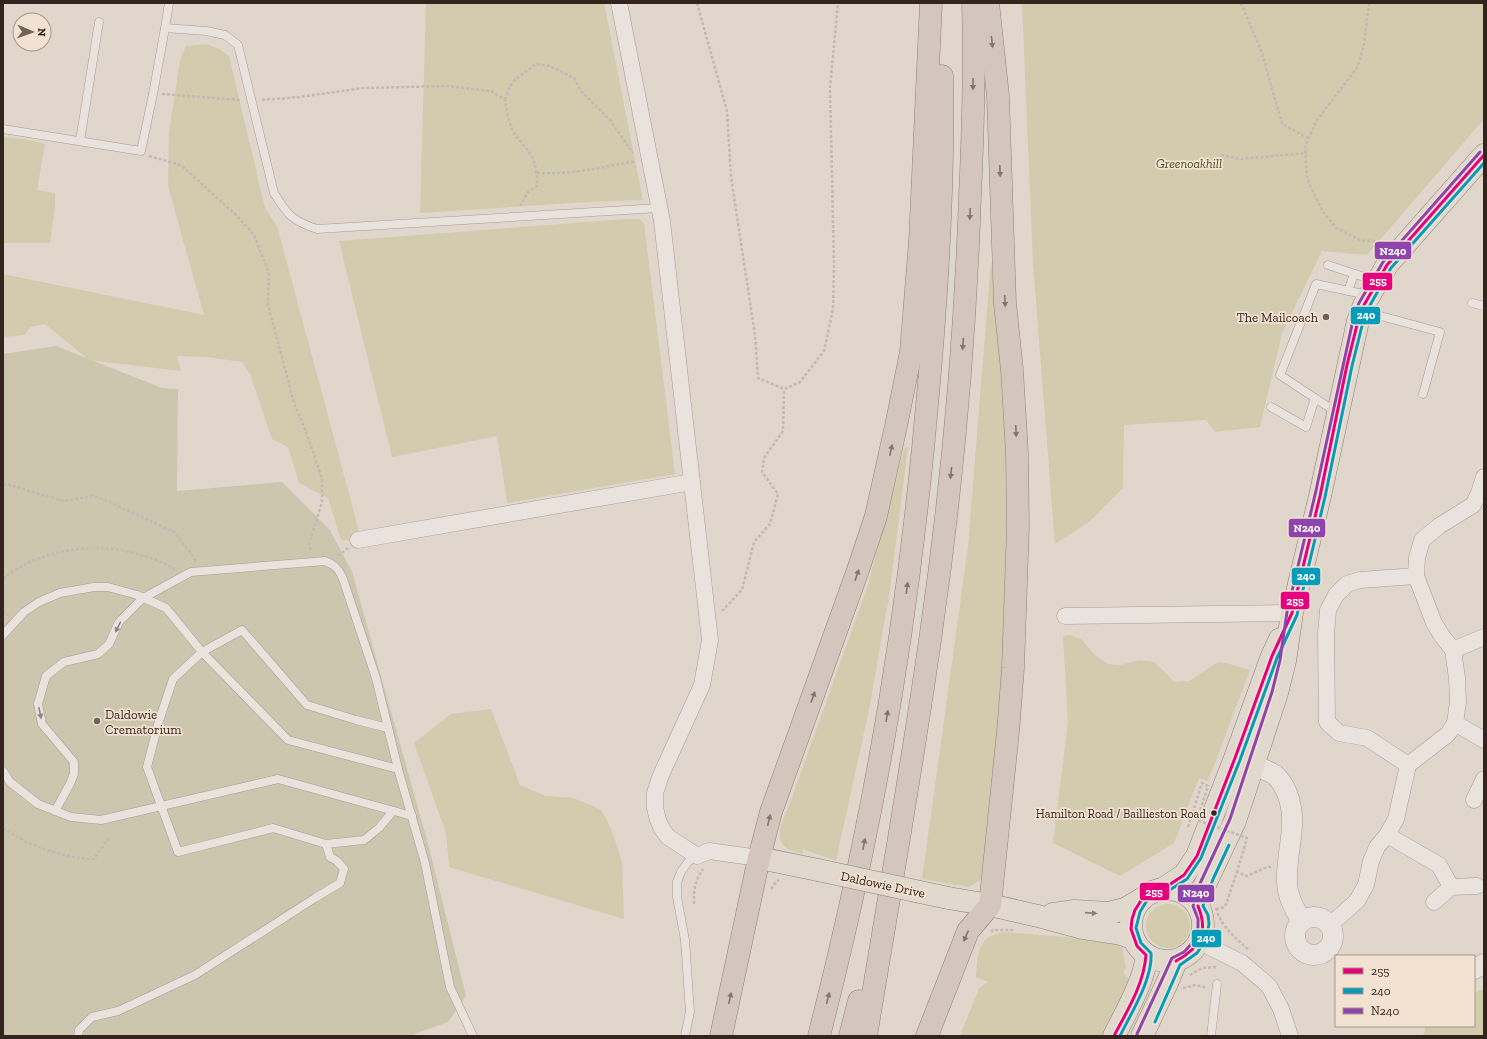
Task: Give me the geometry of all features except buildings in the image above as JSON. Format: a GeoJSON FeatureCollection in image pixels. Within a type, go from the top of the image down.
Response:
{"type":"FeatureCollection","features":[{"type":"Feature","properties":{"kind":"highway"},"geometry":{"type":"LineString","coordinates":[[896,426],[911,240],[918,3]]}},
{"type":"Feature","properties":{"kind":"highway"},"geometry":{"type":"LineString","coordinates":[[721,1036],[759,858],[771,812],[876,516],[896,426],[912,344],[920,241],[931,3]]}},
{"type":"Feature","properties":{"kind":"highway"},"geometry":{"type":"LineString","coordinates":[[819,1036],[843,940],[864,844],[886,725],[910,566],[926,426],[935,319],[942,110],[940,3]]}},
{"type":"Feature","properties":{"kind":"highway"},"geometry":{"type":"LineString","coordinates":[[866,1036],[920,708],[941,559],[957,421],[964,339],[972,145],[973,3]]}},
{"type":"Feature","properties":{"kind":"highway"},"geometry":{"type":"LineString","coordinates":[[927,1036],[968,931],[990,905],[1008,732],[1012,675],[1018,526],[1017,453],[1012,370],[1005,303],[998,96],[988,3]]}},
{"type":"Feature","properties":{"kind":"highway"},"geometry":{"type":"LineString","coordinates":[[850,1036],[879,916],[920,708]]}},
{"type":"Feature","properties":{"kind":"main road"},"geometry":{"type":"LineString","coordinates":[[1140,947],[1153,959],[1165,962],[1176,961],[1187,956],[1200,942],[1204,928],[1203,918],[1207,907],[1202,891],[1235,821],[1244,762],[1272,656],[1292,613],[1320,496],[1364,295],[1398,252],[1484,155]]}},
{"type":"Feature","properties":{"kind":"main road"},"geometry":{"type":"LineString","coordinates":[[1038,916],[1075,911],[1108,913],[1125,909],[1156,891],[1163,889],[1184,875],[1197,856],[1244,762]]}},
{"type":"Feature","properties":{"kind":"main road","name":"Daldowie Drive"},"geometry":{"type":"LineString","coordinates":[[759,858],[948,898],[990,905],[1082,928],[1121,934],[1140,947]]}},
{"type":"Feature","properties":{"kind":"main road"},"geometry":{"type":"LineString","coordinates":[[1163,889],[1184,893],[1193,900],[1207,907]]}},
{"type":"Feature","properties":{"kind":"main road"},"geometry":{"type":"LineString","coordinates":[[1114,1036],[1129,1007],[1144,970],[1140,947],[1131,929],[1135,910],[1142,899]]}},
{"type":"Feature","properties":{"kind":"main road"},"geometry":{"type":"LineString","coordinates":[[1142,1036],[1176,961]]}},
{"type":"Feature","properties":{"kind":"street"},"geometry":{"type":"LineString","coordinates":[[619,3],[659,208],[710,640],[702,685],[661,775],[655,793],[655,808],[662,829],[668,837],[697,856],[709,851],[759,858]]}},
{"type":"Feature","properties":{"kind":"street"},"geometry":{"type":"LineString","coordinates":[[1330,924],[1357,901],[1366,885],[1371,861],[1377,847],[1387,835],[1396,819],[1408,765],[1448,734],[1455,723],[1458,696],[1454,650],[1442,636],[1434,623],[1416,576],[1417,558],[1422,540],[1439,526],[1474,505],[1484,477]]}},
{"type":"Feature","properties":{"kind":"street"},"geometry":{"type":"LineString","coordinates":[[358,540],[692,482]]}},
{"type":"Feature","properties":{"kind":"street"},"geometry":{"type":"LineString","coordinates":[[1408,765],[1367,738],[1339,733],[1327,722],[1326,636],[1328,610],[1336,595],[1347,584],[1360,580],[1416,576]]}},
{"type":"Feature","properties":{"kind":"street"},"geometry":{"type":"LineString","coordinates":[[1065,616],[1292,613]]}},
{"type":"Feature","properties":{"kind":"street"},"geometry":{"type":"LineString","coordinates":[[1454,650],[1484,637]]}},
{"type":"Feature","properties":{"kind":"street"},"geometry":{"type":"LineString","coordinates":[[1455,723],[1484,740]]}},
{"type":"Feature","properties":{"kind":"street"},"geometry":{"type":"LineString","coordinates":[[1244,762],[1274,775],[1280,780],[1289,800],[1293,826],[1287,868],[1288,893],[1292,905],[1301,920]]}},
{"type":"Feature","properties":{"kind":"street"},"geometry":{"type":"LineString","coordinates":[[1474,800],[1484,779]]}},
{"type":"Feature","properties":{"kind":"street"},"geometry":{"type":"LineString","coordinates":[[1387,835],[1439,865],[1451,887]]}},
{"type":"Feature","properties":{"kind":"street"},"geometry":{"type":"LineString","coordinates":[[1434,902],[1451,887],[1477,886]]}},
{"type":"Feature","properties":{"kind":"street"},"geometry":{"type":"LineString","coordinates":[[1312,916],[1322,917],[1330,924],[1334,936],[1336,952],[1313,955],[1304,952],[1298,946],[1295,939],[1295,929],[1301,920],[1312,916]]}},
{"type":"Feature","properties":{"kind":"street"},"geometry":{"type":"LineString","coordinates":[[1200,942],[1242,963],[1269,986],[1281,1009],[1290,1036]]}},
{"type":"Feature","properties":{"kind":"street"},"geometry":{"type":"LineString","coordinates":[[1475,968],[1484,964]]}},
{"type":"Feature","properties":{"kind":"lane"},"geometry":{"type":"LineString","coordinates":[[3,129],[141,151],[169,3]]}},
{"type":"Feature","properties":{"kind":"lane"},"geometry":{"type":"LineString","coordinates":[[80,141],[99,22]]}},
{"type":"Feature","properties":{"kind":"lane"},"geometry":{"type":"LineString","coordinates":[[165,28],[206,31],[225,35],[238,45],[274,192],[284,209],[300,223],[317,229],[659,208]]}},
{"type":"Feature","properties":{"kind":"lane"},"geometry":{"type":"LineString","coordinates":[[1328,265],[1354,274],[1364,295]]}},
{"type":"Feature","properties":{"kind":"lane"},"geometry":{"type":"LineString","coordinates":[[1354,274],[1364,295]]}},
{"type":"Feature","properties":{"kind":"lane"},"geometry":{"type":"LineString","coordinates":[[1337,413],[1280,375],[1316,284],[1364,295],[1440,332],[1423,394]]}},
{"type":"Feature","properties":{"kind":"lane"},"geometry":{"type":"LineString","coordinates":[[1472,303],[1484,306]]}},
{"type":"Feature","properties":{"kind":"lane"},"geometry":{"type":"LineString","coordinates":[[1271,407],[1306,427],[1315,398]]}},
{"type":"Feature","properties":{"kind":"lane"},"geometry":{"type":"LineString","coordinates":[[55,811],[74,774],[74,762],[42,724],[38,704],[46,676],[64,662],[98,654],[109,644],[119,622],[143,598],[192,572],[325,561],[333,564],[339,570],[343,579],[376,678],[398,769],[425,863],[450,986],[473,1036]]}},
{"type":"Feature","properties":{"kind":"lane"},"geometry":{"type":"LineString","coordinates":[[3,635],[24,612],[39,602],[60,593],[94,587],[108,587],[143,598],[166,608],[202,652],[288,740],[398,769]]}},
{"type":"Feature","properties":{"kind":"lane"},"geometry":{"type":"LineString","coordinates":[[388,728],[356,720],[307,704],[242,630],[202,652],[173,678],[159,721],[147,767],[178,852],[273,828],[326,844],[364,840],[379,828],[393,811]]}},
{"type":"Feature","properties":{"kind":"lane"},"geometry":{"type":"LineString","coordinates":[[3,771],[10,782],[38,804],[71,818],[101,820],[278,779],[412,816]]}},
{"type":"Feature","properties":{"kind":"lane"},"geometry":{"type":"LineString","coordinates":[[78,1036],[79,1030],[92,1017],[118,1011],[195,975],[340,883],[344,869],[337,861],[330,857],[326,844]]}},
{"type":"Feature","properties":{"kind":"lane"},"geometry":{"type":"LineString","coordinates":[[684,1036],[690,1012],[685,940],[677,897],[677,882],[681,872],[688,862],[697,856]]}},
{"type":"Feature","properties":{"kind":"lane"},"geometry":{"type":"LineString","coordinates":[[1211,1036],[1217,987]]}},
{"type":"Feature","properties":{"kind":"path"},"geometry":{"type":"LineString","coordinates":[[697,3],[727,111],[731,177],[755,335],[758,378],[784,389],[800,382],[824,351],[833,309],[834,265],[830,88],[838,3]]}},
{"type":"Feature","properties":{"kind":"path"},"geometry":{"type":"LineString","coordinates":[[1241,3],[1262,53],[1282,124],[1308,138]]}},
{"type":"Feature","properties":{"kind":"path"},"geometry":{"type":"LineString","coordinates":[[1369,3],[1364,44],[1357,68],[1317,120],[1305,146],[1307,179],[1322,210],[1336,228],[1360,240],[1373,241],[1398,252]]}},
{"type":"Feature","properties":{"kind":"path"},"geometry":{"type":"LineString","coordinates":[[513,217],[528,192],[537,186],[537,173],[534,160],[527,148],[516,136],[507,116],[505,100],[511,84],[530,70],[535,64],[550,66],[574,78],[581,91],[610,120],[638,160],[575,172],[557,174],[537,173]]}},
{"type":"Feature","properties":{"kind":"path"},"geometry":{"type":"LineString","coordinates":[[153,94],[252,101],[299,97],[362,88],[447,86],[491,91],[505,100]]}},
{"type":"Feature","properties":{"kind":"path"},"geometry":{"type":"LineString","coordinates":[[141,151],[148,156],[181,165],[236,215],[254,235],[269,273],[268,306],[294,403],[308,437],[322,479],[322,502],[309,544],[313,562]]}},
{"type":"Feature","properties":{"kind":"path"},"geometry":{"type":"LineString","coordinates":[[1221,155],[1241,159],[1306,153]]}},
{"type":"Feature","properties":{"kind":"path"},"geometry":{"type":"LineString","coordinates":[[708,624],[742,590],[754,542],[770,524],[778,494],[762,472],[764,458],[783,431],[784,389]]}},
{"type":"Feature","properties":{"kind":"path"},"geometry":{"type":"LineString","coordinates":[[3,485],[6,484],[64,501],[93,496],[105,500],[174,532],[193,556],[200,571]]}},
{"type":"Feature","properties":{"kind":"path"},"geometry":{"type":"LineString","coordinates":[[330,563],[358,540]]}},
{"type":"Feature","properties":{"kind":"path"},"geometry":{"type":"LineString","coordinates":[[3,579],[20,567],[44,557],[74,549],[102,548],[115,549],[159,560],[183,577]]}},
{"type":"Feature","properties":{"kind":"path"},"geometry":{"type":"LineString","coordinates":[[1188,827],[1202,783],[1208,786],[1196,820],[1247,838],[1238,872],[1225,907],[1207,907]]}},
{"type":"Feature","properties":{"kind":"path"},"geometry":{"type":"LineString","coordinates":[[3,828],[16,837],[41,849],[68,857],[81,859],[94,859],[110,836]]}},
{"type":"Feature","properties":{"kind":"path"},"geometry":{"type":"LineString","coordinates":[[1238,872],[1247,876],[1267,866],[1287,868]]}},
{"type":"Feature","properties":{"kind":"path"},"geometry":{"type":"LineString","coordinates":[[1179,987],[1184,989],[1196,985],[1217,987]]}},
{"type":"Feature","properties":{"kind":"green space"},"geometry":{"type":"Polygon","coordinates":[[[426,3],[604,3],[643,200],[420,213],[426,3]]]}},
{"type":"Feature","properties":{"kind":"green space","name":"Greenoakhill"},"geometry":{"type":"Polygon","coordinates":[[[1022,3],[1484,3],[1484,119],[1367,255],[1322,251],[1282,333],[1260,427],[1215,432],[1206,420],[1124,425],[1123,488],[1089,522],[1055,544],[1033,264],[1022,3]]]}},
{"type":"Feature","properties":{"kind":"green space"},"geometry":{"type":"Polygon","coordinates":[[[206,44],[219,49],[229,56],[265,208],[277,226],[355,516],[359,535],[351,541],[341,540],[328,498],[299,483],[288,447],[272,439],[250,374],[242,362],[207,357],[177,356],[181,371],[89,360],[45,324],[30,327],[25,335],[3,337],[3,274],[204,315],[168,186],[169,132],[180,60],[186,46],[206,44]]]}},
{"type":"Feature","properties":{"kind":"green space"},"geometry":{"type":"Polygon","coordinates":[[[3,137],[23,139],[45,144],[37,190],[55,193],[55,207],[50,243],[3,243],[3,137]]]}},
{"type":"Feature","properties":{"kind":"green space"},"geometry":{"type":"Polygon","coordinates":[[[639,219],[644,223],[675,474],[507,503],[497,436],[392,457],[339,241],[639,219]]]}},
{"type":"Feature","properties":{"kind":"green space"},"geometry":{"type":"Polygon","coordinates":[[[991,260],[1010,452],[1009,618],[985,863],[981,880],[969,887],[922,879],[968,547],[991,260]]]}},
{"type":"Feature","properties":{"kind":"green space"},"geometry":{"type":"Polygon","coordinates":[[[908,447],[888,605],[870,705],[836,861],[803,849],[803,854],[790,850],[783,845],[780,839],[781,827],[867,588],[904,449],[908,447]]]}},
{"type":"Feature","properties":{"kind":"green space"},"geometry":{"type":"Polygon","coordinates":[[[1069,635],[1081,639],[1096,656],[1108,664],[1120,665],[1141,660],[1154,662],[1175,682],[1189,681],[1218,662],[1250,670],[1208,781],[1199,778],[1174,843],[1120,876],[1053,843],[1068,722],[1063,637],[1069,635]]]}},
{"type":"Feature","properties":{"kind":"green space"},"geometry":{"type":"Polygon","coordinates":[[[491,709],[520,785],[546,796],[573,798],[601,810],[613,834],[622,862],[624,919],[449,867],[446,833],[414,743],[451,714],[491,709]]]}},
{"type":"Feature","properties":{"kind":"green space"},"geometry":{"type":"Polygon","coordinates":[[[1164,904],[1172,904],[1177,905],[1184,910],[1189,917],[1189,935],[1184,942],[1177,947],[1164,948],[1156,945],[1149,938],[1146,930],[1146,922],[1149,914],[1156,907],[1164,904]]]}},
{"type":"Feature","properties":{"kind":"green space"},"geometry":{"type":"Polygon","coordinates":[[[1002,932],[1066,937],[1115,944],[1122,947],[1126,968],[1123,972],[1131,982],[1106,1036],[960,1036],[979,988],[988,982],[976,977],[978,956],[981,946],[987,938],[1002,932]]]}},
{"type":"Feature","properties":{"kind":"green space"},"geometry":{"type":"Polygon","coordinates":[[[1484,989],[1484,1036],[1423,1036],[1426,1027],[1475,1027],[1475,993],[1484,989]]]}},
{"type":"Feature","properties":{"kind":"shaded area"},"geometry":{"type":"Polygon","coordinates":[[[56,346],[162,388],[178,389],[177,491],[282,482],[330,530],[352,572],[427,840],[466,996],[448,1022],[409,1036],[3,1036],[3,354],[56,346]]]}},
{"type":"Feature","properties":{"kind":"transit line","name":"N240"},"geometry":{"type":"LineString","coordinates":[[1137,1034],[1172,958],[1184,952],[1195,940],[1198,919],[1193,906],[1197,890],[1230,819],[1272,692],[1280,660],[1287,612],[1315,495],[1353,320],[1359,303],[1383,262],[1480,152]]}},
{"type":"Feature","properties":{"kind":"transit line","name":"255"},"geometry":{"type":"LineString","coordinates":[[1114,1036],[1134,997],[1145,966],[1146,955],[1137,946],[1131,929],[1135,910],[1142,899],[1148,894],[1163,889],[1184,875],[1197,856],[1272,656],[1292,613],[1320,496],[1347,365],[1358,321],[1364,305],[1387,265],[1484,155]]}},
{"type":"Feature","properties":{"kind":"transit line","name":"240"},"geometry":{"type":"LineString","coordinates":[[1120,1036],[1145,985],[1151,963],[1151,953],[1141,943],[1136,928],[1140,912],[1150,898],[1165,893],[1187,879],[1201,858],[1240,760],[1277,658],[1297,615],[1325,497],[1352,366],[1363,322],[1369,307],[1391,268],[1484,163]]}},
{"type":"Feature","properties":{"kind":"transit line","name":"240"},"geometry":{"type":"LineString","coordinates":[[1155,1022],[1180,965],[1197,953],[1206,940],[1209,924],[1208,915],[1203,906],[1214,877],[1229,845]]}},
{"type":"Feature","properties":{"kind":"transit line","name":"255"},"geometry":{"type":"LineString","coordinates":[[1176,961],[1191,951],[1200,939],[1203,924],[1198,906]]}},
{"type":"Feature","properties":{"kind":"place","name":"The Mailcoach"},"geometry":{"type":"Point","coordinates":[1326,317]}},
{"type":"Feature","properties":{"kind":"place","name":"Daldowie Crematorium"},"geometry":{"type":"Point","coordinates":[97,721]}},
{"type":"Feature","properties":{"kind":"place","name":"Hamilton Road / Baillieston Road"},"geometry":{"type":"Point","coordinates":[1214,813]}}]}
